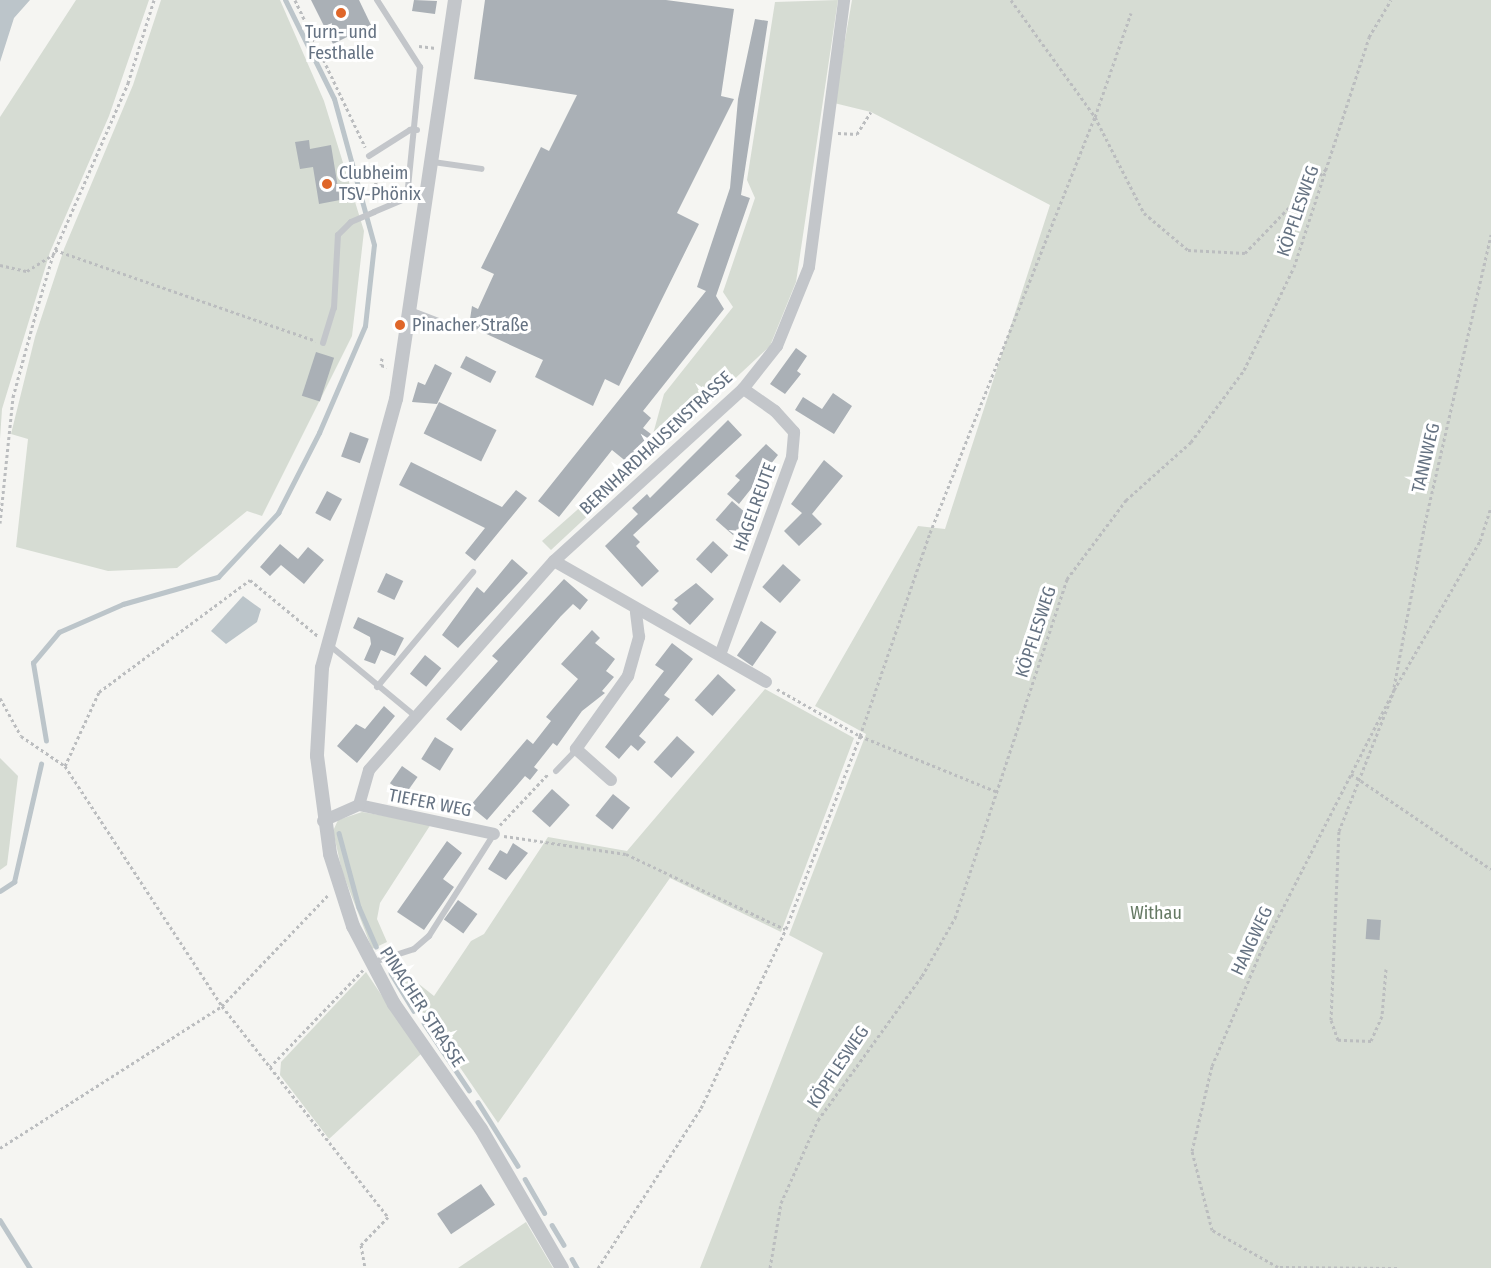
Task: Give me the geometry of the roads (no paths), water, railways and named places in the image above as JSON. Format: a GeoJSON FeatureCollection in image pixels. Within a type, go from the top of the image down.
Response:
{"type":"FeatureCollection","features":[{"type":"Feature","properties":{"kind":"street","name":"PINACHER STRASSE"},"geometry":{"type":"LineString","coordinates":[[455,0],[429,198],[416,253],[396,399],[328,644],[316,725],[323,821],[337,885],[370,963],[481,1129],[562,1268]]}},
{"type":"Feature","properties":{"kind":"street","name":"BERNHARDHAUSENSTRASSE"},"geometry":{"type":"LineString","coordinates":[[359,805],[369,770],[554,561],[743,389],[777,346],[809,267],[844,0]]}},
{"type":"Feature","properties":{"kind":"street","name":"HAGELREUTE"},"geometry":{"type":"LineString","coordinates":[[720,656],[792,457],[794,432],[775,411],[743,389]]}},
{"type":"Feature","properties":{"kind":"street"},"geometry":{"type":"LineString","coordinates":[[554,561],[636,612],[667,623],[766,682]]}},
{"type":"Feature","properties":{"kind":"street"},"geometry":{"type":"LineString","coordinates":[[611,780],[576,749],[628,676],[639,637],[636,612]]}},
{"type":"Feature","properties":{"kind":"street"},"geometry":{"type":"LineString","coordinates":[[323,821],[359,805]]}},
{"type":"Feature","properties":{"kind":"street","name":"TIEFER WEG"},"geometry":{"type":"LineString","coordinates":[[359,805],[494,834]]}},
{"type":"Feature","properties":{"kind":"lane"},"geometry":{"type":"LineString","coordinates":[[376,0],[394,32],[408,44],[420,67],[417,130],[407,198]]}},
{"type":"Feature","properties":{"kind":"lane"},"geometry":{"type":"LineString","coordinates":[[369,156],[410,130],[417,130]]}},
{"type":"Feature","properties":{"kind":"lane"},"geometry":{"type":"LineString","coordinates":[[433,162],[482,169]]}},
{"type":"Feature","properties":{"kind":"lane"},"geometry":{"type":"LineString","coordinates":[[323,343],[337,284],[338,235],[351,222],[407,198],[429,198]]}},
{"type":"Feature","properties":{"kind":"lane"},"geometry":{"type":"LineString","coordinates":[[337,284],[346,285]]}},
{"type":"Feature","properties":{"kind":"lane"},"geometry":{"type":"LineString","coordinates":[[410,310],[449,325]]}},
{"type":"Feature","properties":{"kind":"lane"},"geometry":{"type":"LineString","coordinates":[[377,687],[473,572]]}},
{"type":"Feature","properties":{"kind":"lane"},"geometry":{"type":"LineString","coordinates":[[328,644],[377,687],[416,716]]}},
{"type":"Feature","properties":{"kind":"lane"},"geometry":{"type":"LineString","coordinates":[[556,771],[576,749]]}},
{"type":"Feature","properties":{"kind":"lane"},"geometry":{"type":"LineString","coordinates":[[370,963],[414,950],[429,936],[494,834]]}},
{"type":"Feature","properties":{"kind":"waterway"},"geometry":{"type":"LineString","coordinates":[[46,741],[33,663],[59,632],[123,604],[218,577],[278,513],[319,433],[365,326],[374,245],[334,99],[285,0]]}},
{"type":"Feature","properties":{"kind":"waterway"},"geometry":{"type":"LineString","coordinates":[[0,891],[14,882],[41,764]]}},
{"type":"Feature","properties":{"kind":"waterway"},"geometry":{"type":"LineString","coordinates":[[339,833],[359,907],[376,946]]}},
{"type":"Feature","properties":{"kind":"waterway"},"geometry":{"type":"LineString","coordinates":[[391,973],[414,1011]]}},
{"type":"Feature","properties":{"kind":"waterway"},"geometry":{"type":"LineString","coordinates":[[424,1023],[469,1090]]}},
{"type":"Feature","properties":{"kind":"waterway"},"geometry":{"type":"LineString","coordinates":[[478,1102],[518,1166]]}},
{"type":"Feature","properties":{"kind":"waterway"},"geometry":{"type":"LineString","coordinates":[[525,1179],[545,1213]]}},
{"type":"Feature","properties":{"kind":"waterway"},"geometry":{"type":"LineString","coordinates":[[0,1220],[30,1268]]}},
{"type":"Feature","properties":{"kind":"waterway"},"geometry":{"type":"LineString","coordinates":[[552,1225],[564,1245]]}},
{"type":"Feature","properties":{"kind":"waterway"},"geometry":{"type":"LineString","coordinates":[[572,1259],[577,1268]]}},
{"type":"Feature","properties":{"kind":"place","name":"Turn- und Festhalle"},"geometry":{"type":"Point","coordinates":[341,13]}},
{"type":"Feature","properties":{"kind":"place","name":"Clubheim TSV-Phönix"},"geometry":{"type":"Point","coordinates":[327,184]}},
{"type":"Feature","properties":{"kind":"place","name":"Pinacher Straße"},"geometry":{"type":"Point","coordinates":[400,325]}},
{"type":"Feature","properties":{"kind":"park label","name":"Withau"},"geometry":{"type":"Point","coordinates":[1156,913]}}]}
